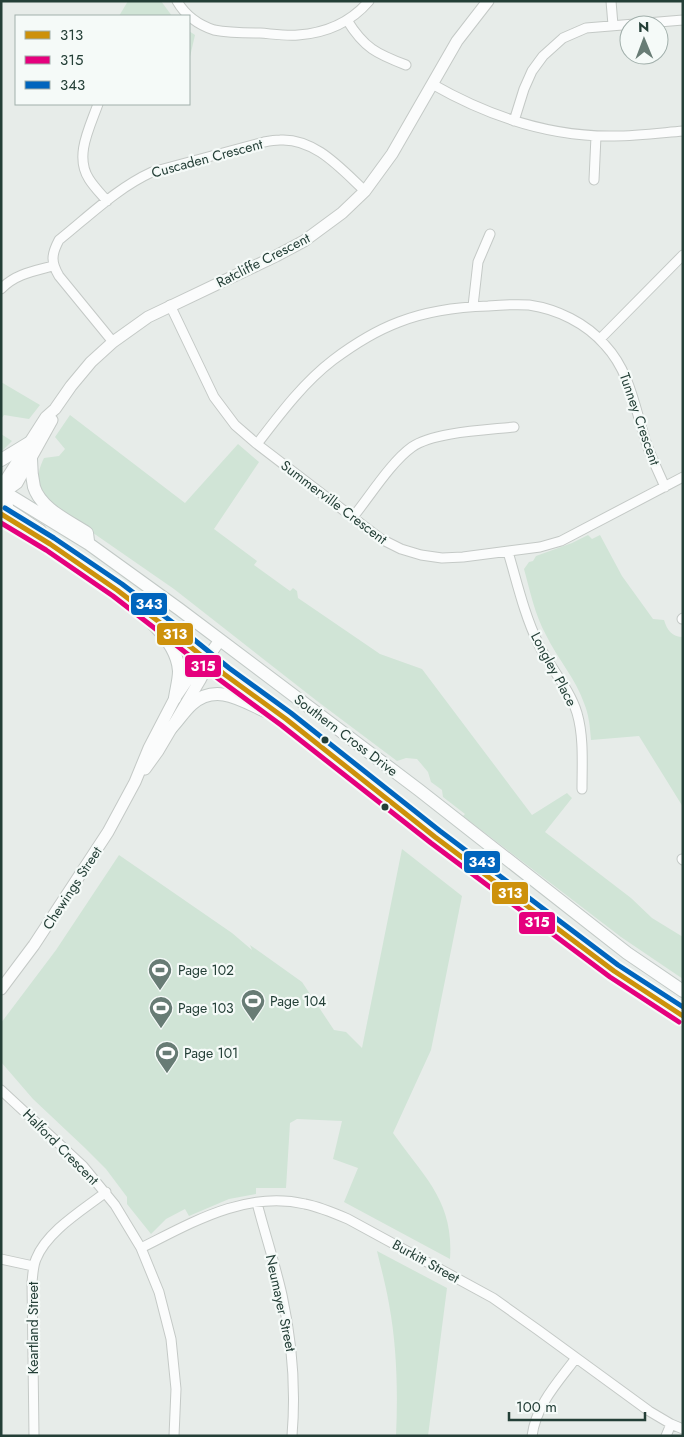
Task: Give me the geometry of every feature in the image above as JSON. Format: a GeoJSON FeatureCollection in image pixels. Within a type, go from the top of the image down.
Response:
{"type":"FeatureCollection","features":[{"type":"Feature","properties":{"kind":"main road"},"geometry":{"type":"LineString","coordinates":[[1,460],[36,440]]}},
{"type":"Feature","properties":{"kind":"main road"},"geometry":{"type":"LineString","coordinates":[[31,459],[32,475],[38,495],[50,508],[87,533],[89,544]]}},
{"type":"Feature","properties":{"kind":"main road","name":"Southern Cross Drive"},"geometry":{"type":"LineString","coordinates":[[3,492],[89,544],[220,640],[419,790],[627,952],[683,991]]}},
{"type":"Feature","properties":{"kind":"main road","name":"Southern Cross Drive"},"geometry":{"type":"LineString","coordinates":[[1,514],[50,544],[117,590],[435,837],[614,971],[683,1016]]}},
{"type":"Feature","properties":{"kind":"main road"},"geometry":{"type":"LineString","coordinates":[[117,590],[160,631],[172,647],[179,672],[174,698]]}},
{"type":"Feature","properties":{"kind":"main road"},"geometry":{"type":"LineString","coordinates":[[171,728],[192,704],[207,695],[221,693],[235,697],[286,720]]}},
{"type":"Feature","properties":{"kind":"street"},"geometry":{"type":"LineString","coordinates":[[177,1],[188,15]]}},
{"type":"Feature","properties":{"kind":"street"},"geometry":{"type":"LineString","coordinates":[[190,16],[207,28],[221,31],[297,36],[318,33],[338,26],[364,8],[369,1]]}},
{"type":"Feature","properties":{"kind":"street","name":"Ratcliffe Crescent"},"geometry":{"type":"LineString","coordinates":[[3,492],[7,478],[52,421],[55,409],[71,386],[91,362],[113,342],[148,317],[170,305],[304,241],[342,214],[365,191],[392,154],[457,41],[488,1]]}},
{"type":"Feature","properties":{"kind":"street"},"geometry":{"type":"LineString","coordinates":[[611,1],[613,25]]}},
{"type":"Feature","properties":{"kind":"street"},"geometry":{"type":"LineString","coordinates":[[347,20],[363,43],[375,52],[406,65]]}},
{"type":"Feature","properties":{"kind":"street"},"geometry":{"type":"LineString","coordinates":[[514,121],[532,71],[556,43],[570,34],[586,28],[683,20]]}},
{"type":"Feature","properties":{"kind":"street"},"geometry":{"type":"LineString","coordinates":[[432,84],[480,109],[551,131],[596,136],[649,134],[683,130]]}},
{"type":"Feature","properties":{"kind":"street"},"geometry":{"type":"LineString","coordinates":[[98,105],[83,148],[82,158],[88,178],[107,201]]}},
{"type":"Feature","properties":{"kind":"street"},"geometry":{"type":"LineString","coordinates":[[594,180],[596,136]]}},
{"type":"Feature","properties":{"kind":"street","name":"Cuscaden Crescent"},"geometry":{"type":"LineString","coordinates":[[53,266],[54,250],[59,240],[136,179],[152,172],[264,142],[281,139],[297,141],[320,152],[365,191]]}},
{"type":"Feature","properties":{"kind":"street"},"geometry":{"type":"LineString","coordinates":[[473,306],[478,262],[490,234]]}},
{"type":"Feature","properties":{"kind":"street"},"geometry":{"type":"LineString","coordinates":[[600,339],[683,255]]}},
{"type":"Feature","properties":{"kind":"street"},"geometry":{"type":"LineString","coordinates":[[1,289],[16,276],[53,266],[58,276],[113,342]]}},
{"type":"Feature","properties":{"kind":"street","name":"Summerville Crescent"},"geometry":{"type":"LineString","coordinates":[[170,305],[214,397],[235,425],[381,539],[401,549],[421,555],[442,558],[540,547],[561,540],[683,477]]}},
{"type":"Feature","properties":{"kind":"street","name":"Tunney Crescent"},"geometry":{"type":"LineString","coordinates":[[257,444],[286,406],[308,382],[358,342],[399,322],[428,313],[473,306],[531,305],[552,310],[582,325],[600,339],[618,360],[626,377],[647,444],[665,486]]}},
{"type":"Feature","properties":{"kind":"street"},"geometry":{"type":"LineString","coordinates":[[353,518],[396,462],[414,446],[427,439],[441,436],[514,426]]}},
{"type":"Feature","properties":{"kind":"street","name":"Ratcliffe Crescent"},"geometry":{"type":"LineString","coordinates":[[3,492],[17,484],[31,459],[36,440]]}},
{"type":"Feature","properties":{"kind":"street"},"geometry":{"type":"LineString","coordinates":[[3,492],[8,509],[40,530],[50,544]]}},
{"type":"Feature","properties":{"kind":"street","name":"Longley Place"},"geometry":{"type":"LineString","coordinates":[[508,552],[526,612],[538,642],[570,696],[577,712],[581,739],[582,789]]}},
{"type":"Feature","properties":{"kind":"street","name":"Chewings Street"},"geometry":{"type":"LineString","coordinates":[[1,989],[34,945],[96,851],[135,782],[149,748],[174,698],[197,666],[206,660],[220,640]]}},
{"type":"Feature","properties":{"kind":"street","name":"Chewings Street"},"geometry":{"type":"LineString","coordinates":[[135,782],[158,751],[204,672],[206,660]]}},
{"type":"Feature","properties":{"kind":"street","name":"Halford Crescent"},"geometry":{"type":"LineString","coordinates":[[1,1090],[83,1166],[106,1192],[141,1248],[160,1292],[171,1340],[176,1389],[174,1436]]}},
{"type":"Feature","properties":{"kind":"street","name":"Keartland Street"},"geometry":{"type":"LineString","coordinates":[[34,1436],[32,1282],[34,1266],[42,1246],[51,1236],[106,1192]]}},
{"type":"Feature","properties":{"kind":"street","name":"Burkitt Street"},"geometry":{"type":"LineString","coordinates":[[141,1248],[209,1215],[232,1207],[278,1201],[303,1203],[329,1211],[348,1219],[493,1298],[649,1412],[683,1429]]}},
{"type":"Feature","properties":{"kind":"street","name":"Neumayer Street"},"geometry":{"type":"LineString","coordinates":[[257,1203],[282,1295],[290,1334],[294,1394],[292,1436]]}},
{"type":"Feature","properties":{"kind":"street"},"geometry":{"type":"LineString","coordinates":[[1,1259],[34,1266]]}},
{"type":"Feature","properties":{"kind":"street"},"geometry":{"type":"LineString","coordinates":[[532,1436],[538,1412],[544,1401],[576,1358]]}},
{"type":"Feature","properties":{"kind":"street"},"geometry":{"type":"LineString","coordinates":[[666,1436],[671,1424]]}},
{"type":"Feature","properties":{"kind":"green space"},"geometry":{"type":"Polygon","coordinates":[[[128,1],[161,1],[171,15],[120,15],[128,1]]]}},
{"type":"Feature","properties":{"kind":"green space"},"geometry":{"type":"Polygon","coordinates":[[[190,32],[195,35],[190,57],[190,32]]]}},
{"type":"Feature","properties":{"kind":"green space"},"geometry":{"type":"Polygon","coordinates":[[[1,382],[40,405],[29,419],[4,415],[1,419],[1,382]]]}},
{"type":"Feature","properties":{"kind":"green space"},"geometry":{"type":"Polygon","coordinates":[[[70,415],[185,503],[238,444],[259,462],[214,529],[257,561],[254,565],[290,591],[293,588],[297,591],[298,598],[380,654],[422,669],[532,815],[567,793],[572,798],[545,832],[631,898],[652,918],[683,937],[683,979],[621,937],[463,816],[465,814],[443,797],[442,790],[431,782],[428,772],[417,759],[406,758],[397,761],[174,589],[47,501],[40,484],[39,470],[44,458],[59,456],[65,449],[55,437],[70,415]]]}},
{"type":"Feature","properties":{"kind":"green space"},"geometry":{"type":"Polygon","coordinates":[[[1,434],[12,441],[1,452],[1,434]]]}},
{"type":"Feature","properties":{"kind":"green space"},"geometry":{"type":"Polygon","coordinates":[[[588,535],[592,539],[600,535],[622,576],[653,619],[664,620],[670,632],[676,636],[683,637],[683,807],[639,736],[591,740],[590,726],[581,694],[550,644],[536,611],[524,569],[536,556],[588,535]]]}},
{"type":"Feature","properties":{"kind":"green space"},"geometry":{"type":"Polygon","coordinates":[[[402,849],[462,896],[431,1050],[393,1133],[426,1177],[442,1205],[450,1239],[450,1259],[344,1202],[358,1168],[333,1159],[342,1121],[297,1119],[290,1123],[286,1188],[256,1188],[256,1194],[229,1199],[189,1216],[185,1209],[166,1219],[151,1234],[127,1204],[127,1197],[106,1169],[33,1099],[1,1062],[1,1023],[56,950],[119,855],[232,933],[252,950],[250,945],[302,982],[334,1030],[346,1032],[362,1048],[402,849]]]}},
{"type":"Feature","properties":{"kind":"green space"},"geometry":{"type":"Polygon","coordinates":[[[377,1251],[447,1288],[428,1436],[396,1436],[397,1386],[394,1337],[388,1297],[377,1251]]]}},
{"type":"Feature","properties":{"kind":"transit line","name":"343"},"geometry":{"type":"LineString","coordinates":[[5,508],[54,538],[122,584],[229,668],[291,713],[440,831],[618,965],[683,1007]]}},
{"type":"Feature","properties":{"kind":"transit line","name":"313"},"geometry":{"type":"LineString","coordinates":[[1,514],[50,544],[117,590],[224,674],[286,719],[435,837],[614,971],[683,1016]]}},
{"type":"Feature","properties":{"kind":"transit line","name":"315"},"geometry":{"type":"LineString","coordinates":[[1,523],[46,550],[113,596],[431,843],[610,977],[679,1022]]}},
{"type":"Feature","properties":{"kind":"place","name":"Page 102"},"geometry":{"type":"Point","coordinates":[160,991]}},
{"type":"Feature","properties":{"kind":"place","name":"Page 104"},"geometry":{"type":"Point","coordinates":[253,1022]}},
{"type":"Feature","properties":{"kind":"place","name":"Page 103"},"geometry":{"type":"Point","coordinates":[161,1029]}},
{"type":"Feature","properties":{"kind":"place","name":"Page 101"},"geometry":{"type":"Point","coordinates":[167,1074]}}]}
